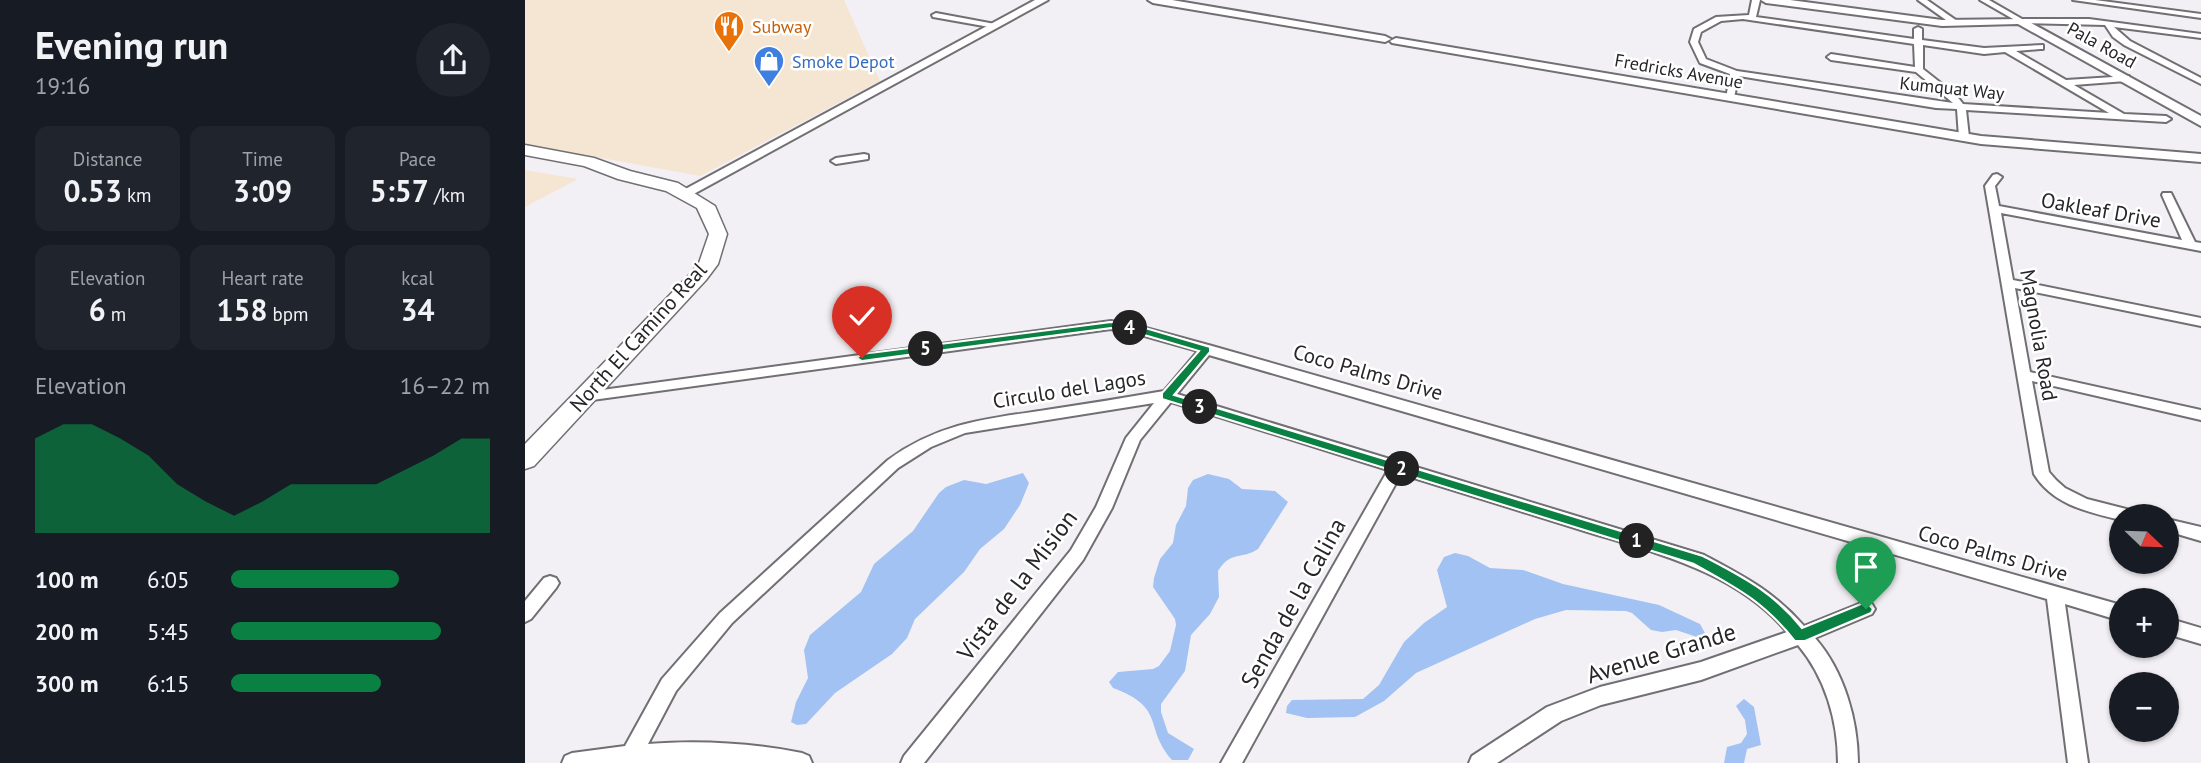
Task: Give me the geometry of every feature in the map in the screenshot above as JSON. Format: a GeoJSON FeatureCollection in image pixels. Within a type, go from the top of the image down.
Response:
{"type":"FeatureCollection","features":[{"type":"Feature","properties":{"kind":"main road","name":"North El Camino Real"},"geometry":{"type":"LineString","coordinates":[[553,156],[588,162],[624,175]]}},
{"type":"Feature","properties":{"kind":"main road"},"geometry":{"type":"LineString","coordinates":[[528,158],[553,156]]}},
{"type":"Feature","properties":{"kind":"main road","name":"North El Camino Real"},"geometry":{"type":"LineString","coordinates":[[525,460],[708,264],[718,234],[709,210],[672,187],[624,175],[528,158]]}},
{"type":"Feature","properties":{"kind":"main road"},"geometry":{"type":"LineString","coordinates":[[528,158],[605,168]]}},
{"type":"Feature","properties":{"kind":"street"},"geometry":{"type":"LineString","coordinates":[[685,193],[1043,0]]}},
{"type":"Feature","properties":{"kind":"street","name":"Fredricks Avenue"},"geometry":{"type":"LineString","coordinates":[[1153,0],[1964,137],[2201,158]]}},
{"type":"Feature","properties":{"kind":"street"},"geometry":{"type":"LineString","coordinates":[[1756,0],[1752,18],[1985,51],[2040,47]]}},
{"type":"Feature","properties":{"kind":"street"},"geometry":{"type":"LineString","coordinates":[[1766,0],[1903,19],[1956,23],[2062,19],[2201,36]]}},
{"type":"Feature","properties":{"kind":"street"},"geometry":{"type":"LineString","coordinates":[[1922,0],[1956,23]]}},
{"type":"Feature","properties":{"kind":"street","name":"Pala Road"},"geometry":{"type":"LineString","coordinates":[[1985,0],[2201,122]]}},
{"type":"Feature","properties":{"kind":"street"},"geometry":{"type":"LineString","coordinates":[[2077,0],[2200,18]]}},
{"type":"Feature","properties":{"kind":"street"},"geometry":{"type":"LineString","coordinates":[[936,15],[995,26]]}},
{"type":"Feature","properties":{"kind":"street","name":"Kumquat Way"},"geometry":{"type":"LineString","coordinates":[[1752,18],[1719,19],[1697,31],[1694,42],[1703,61],[1735,73],[1961,107],[2126,119],[2166,119]]}},
{"type":"Feature","properties":{"kind":"street"},"geometry":{"type":"LineString","coordinates":[[1841,18],[1834,61],[1919,71],[1953,97],[1961,107],[1964,137]]}},
{"type":"Feature","properties":{"kind":"street"},"geometry":{"type":"LineString","coordinates":[[2107,23],[2116,35],[2127,43],[2201,81]]}},
{"type":"Feature","properties":{"kind":"street"},"geometry":{"type":"LineString","coordinates":[[1918,29],[1919,71]]}},
{"type":"Feature","properties":{"kind":"street"},"geometry":{"type":"LineString","coordinates":[[2007,49],[2126,119]]}},
{"type":"Feature","properties":{"kind":"street"},"geometry":{"type":"LineString","coordinates":[[1729,97],[1735,73]]}},
{"type":"Feature","properties":{"kind":"street"},"geometry":{"type":"LineString","coordinates":[[2064,83],[2126,78]]}},
{"type":"Feature","properties":{"kind":"street"},"geometry":{"type":"LineString","coordinates":[[836,161],[864,157]]}},
{"type":"Feature","properties":{"kind":"street","name":"Magnolia Road"},"geometry":{"type":"LineString","coordinates":[[1997,177],[1990,186],[2042,474],[2050,486],[2062,496],[2109,509]]}},
{"type":"Feature","properties":{"kind":"street"},"geometry":{"type":"LineString","coordinates":[[2167,195],[2196,246]]}},
{"type":"Feature","properties":{"kind":"street","name":"Oakleaf Drive"},"geometry":{"type":"LineString","coordinates":[[1995,209],[2196,246]]}},
{"type":"Feature","properties":{"kind":"street"},"geometry":{"type":"LineString","coordinates":[[2008,283],[2201,322]]}},
{"type":"Feature","properties":{"kind":"street","name":"Coco Palms Drive"},"geometry":{"type":"LineString","coordinates":[[585,396],[1111,325],[1135,329],[1202,355],[2109,610]]}},
{"type":"Feature","properties":{"kind":"street","name":"Vista de la Mision"},"geometry":{"type":"LineString","coordinates":[[911,763],[1077,555],[1104,508],[1133,438],[1202,355]]}},
{"type":"Feature","properties":{"kind":"street"},"geometry":{"type":"LineString","coordinates":[[2025,375],[2201,415]]}},
{"type":"Feature","properties":{"kind":"street","name":"Circulo del Lagos"},"geometry":{"type":"LineString","coordinates":[[632,754],[669,685],[726,618],[893,464],[915,448],[935,437],[963,428],[1166,396],[1698,560],[1755,591],[1779,610],[1816,653],[1832,680],[1848,743],[1847,763]]}},
{"type":"Feature","properties":{"kind":"street","name":"Senda de la Calina"},"geometry":{"type":"LineString","coordinates":[[1231,763],[1397,468]]}},
{"type":"Feature","properties":{"kind":"street"},"geometry":{"type":"LineString","coordinates":[[2179,528],[2201,534]]}},
{"type":"Feature","properties":{"kind":"street"},"geometry":{"type":"LineString","coordinates":[[525,614],[550,583]]}},
{"type":"Feature","properties":{"kind":"street"},"geometry":{"type":"LineString","coordinates":[[2055,594],[2078,763]]}},
{"type":"Feature","properties":{"kind":"street","name":"Avenue Grande"},"geometry":{"type":"LineString","coordinates":[[1479,763],[1554,715],[1600,696],[1701,671],[1866,609]]}},
{"type":"Feature","properties":{"kind":"street"},"geometry":{"type":"LineString","coordinates":[[2179,630],[2201,636]]}},
{"type":"Feature","properties":{"kind":"street"},"geometry":{"type":"LineString","coordinates":[[572,763],[632,754],[719,750],[802,763]]}},
{"type":"Feature","properties":{"kind":"shaded area"},"geometry":{"type":"Polygon","coordinates":[[[525,0],[844,0],[880,81],[700,176],[525,144],[525,0]]]}},
{"type":"Feature","properties":{"kind":"shaded area"},"geometry":{"type":"Polygon","coordinates":[[[525,170],[578,179],[525,207],[525,170]]]}},
{"type":"Feature","properties":{"kind":"water"},"geometry":{"type":"Polygon","coordinates":[[[1023,473],[1029,483],[1020,505],[1004,529],[980,549],[964,572],[915,619],[907,638],[892,654],[835,693],[806,724],[797,725],[791,722],[796,702],[808,678],[804,650],[810,635],[861,592],[874,564],[913,531],[939,493],[964,480],[986,484],[1023,473]]]}},
{"type":"Feature","properties":{"kind":"water"},"geometry":{"type":"Polygon","coordinates":[[[1208,474],[1229,479],[1242,489],[1275,491],[1288,502],[1258,549],[1227,560],[1218,571],[1219,597],[1210,614],[1191,635],[1185,671],[1161,704],[1168,733],[1194,749],[1188,760],[1172,760],[1158,738],[1148,711],[1130,695],[1113,688],[1109,682],[1118,672],[1159,666],[1170,651],[1175,619],[1153,587],[1154,578],[1160,559],[1173,543],[1176,525],[1186,506],[1188,488],[1193,480],[1208,474]]]}},
{"type":"Feature","properties":{"kind":"water"},"geometry":{"type":"Polygon","coordinates":[[[1455,553],[1468,556],[1490,568],[1523,570],[1563,584],[1659,605],[1700,624],[1706,635],[1700,638],[1676,630],[1651,630],[1626,611],[1566,610],[1535,619],[1416,673],[1384,701],[1355,717],[1307,718],[1286,713],[1292,700],[1363,699],[1379,685],[1404,642],[1424,623],[1447,607],[1437,570],[1444,557],[1455,553]]]}},
{"type":"Feature","properties":{"kind":"water"},"geometry":{"type":"Polygon","coordinates":[[[1744,699],[1754,707],[1761,745],[1747,749],[1744,763],[1724,763],[1727,747],[1741,743],[1747,734],[1745,720],[1736,706],[1744,699]]]}},
{"type":"Feature","properties":{"kind":"place","name":"Subway"},"geometry":{"type":"Point","coordinates":[729,53]}},
{"type":"Feature","properties":{"kind":"place","name":"Smoke Depot"},"geometry":{"type":"Point","coordinates":[769,88]}},
{"type":"Feature","properties":{"kind":"route"},"geometry":{"type":"LineString","coordinates":[[862,358],[1111,325],[1135,329],[1206,349],[1166,396],[1698,560],[1755,591],[1779,610],[1800,636],[1866,609]]}}]}
